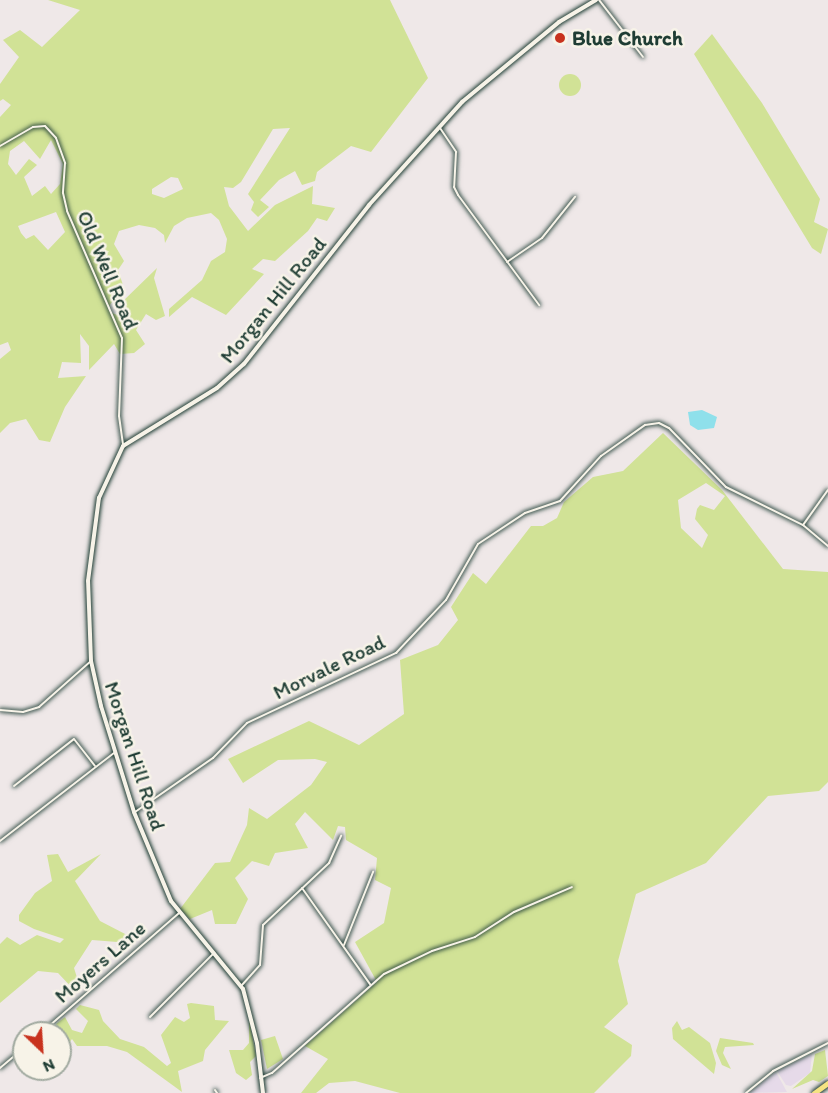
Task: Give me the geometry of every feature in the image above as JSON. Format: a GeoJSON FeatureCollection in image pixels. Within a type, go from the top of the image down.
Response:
{"type":"FeatureCollection","features":[{"type":"Feature","properties":{"kind":"highway"},"geometry":{"type":"LineString","coordinates":[[814,1093],[828,1083]]}},
{"type":"Feature","properties":{"kind":"main road","name":"Morgan Hill Road"},"geometry":{"type":"LineString","coordinates":[[263,1093],[256,1040],[242,985],[179,914],[134,812],[114,753],[91,661],[91,541],[104,483],[123,446],[238,371],[369,204],[462,102],[559,22],[597,0]]}},
{"type":"Feature","properties":{"kind":"street"},"geometry":{"type":"LineString","coordinates":[[597,0],[643,57]]}},
{"type":"Feature","properties":{"kind":"street","name":"Old Well Road"},"geometry":{"type":"LineString","coordinates":[[0,146],[33,127],[45,126],[57,138],[65,163],[63,193],[67,212],[122,338],[119,417],[123,446]]}},
{"type":"Feature","properties":{"kind":"street"},"geometry":{"type":"LineString","coordinates":[[439,127],[458,160],[454,187],[539,305]]}},
{"type":"Feature","properties":{"kind":"street"},"geometry":{"type":"LineString","coordinates":[[507,262],[542,238],[575,197]]}},
{"type":"Feature","properties":{"kind":"street","name":"Morvale Road"},"geometry":{"type":"LineString","coordinates":[[134,812],[213,758],[243,725],[396,653],[442,605],[478,544],[525,513],[560,501],[601,456],[645,424],[659,423],[669,429],[726,487],[803,525],[828,546]]}},
{"type":"Feature","properties":{"kind":"street"},"geometry":{"type":"LineString","coordinates":[[803,525],[828,490]]}},
{"type":"Feature","properties":{"kind":"street"},"geometry":{"type":"LineString","coordinates":[[0,710],[23,712],[39,707],[91,661]]}},
{"type":"Feature","properties":{"kind":"street"},"geometry":{"type":"LineString","coordinates":[[14,786],[74,739],[95,766]]}},
{"type":"Feature","properties":{"kind":"street"},"geometry":{"type":"LineString","coordinates":[[0,842],[114,753]]}},
{"type":"Feature","properties":{"kind":"street"},"geometry":{"type":"LineString","coordinates":[[242,985],[259,968],[262,925],[332,860],[341,836]]}},
{"type":"Feature","properties":{"kind":"street"},"geometry":{"type":"LineString","coordinates":[[344,945],[373,872]]}},
{"type":"Feature","properties":{"kind":"street"},"geometry":{"type":"LineString","coordinates":[[260,1078],[271,1074],[370,984],[426,954],[475,937],[514,912],[572,887]]}},
{"type":"Feature","properties":{"kind":"street"},"geometry":{"type":"LineString","coordinates":[[302,888],[370,984]]}},
{"type":"Feature","properties":{"kind":"street","name":"Moyers Lane"},"geometry":{"type":"LineString","coordinates":[[55,1021],[179,914]]}},
{"type":"Feature","properties":{"kind":"street"},"geometry":{"type":"LineString","coordinates":[[150,1017],[214,953]]}},
{"type":"Feature","properties":{"kind":"street"},"geometry":{"type":"LineString","coordinates":[[746,1093],[773,1071],[828,1043]]}},
{"type":"Feature","properties":{"kind":"street"},"geometry":{"type":"LineString","coordinates":[[0,1068],[12,1058]]}},
{"type":"Feature","properties":{"kind":"shaded area"},"geometry":{"type":"Polygon","coordinates":[[[812,1054],[810,1073],[791,1086],[786,1085],[777,1071],[812,1054]]]}},
{"type":"Feature","properties":{"kind":"shaded area"},"geometry":{"type":"Polygon","coordinates":[[[776,1072],[787,1092],[749,1093],[766,1079],[776,1072]]]}},
{"type":"Feature","properties":{"kind":"green space"},"geometry":{"type":"Polygon","coordinates":[[[48,0],[390,0],[428,78],[371,152],[351,146],[317,172],[315,181],[302,185],[295,171],[279,180],[260,200],[269,207],[258,217],[251,210],[254,202],[248,194],[290,128],[273,129],[241,182],[233,188],[224,187],[229,206],[248,231],[275,205],[313,186],[312,204],[335,208],[327,221],[317,218],[308,231],[275,261],[263,259],[252,269],[264,274],[226,315],[192,297],[169,317],[169,309],[202,280],[211,261],[225,252],[227,239],[219,220],[211,213],[187,218],[174,226],[165,243],[164,235],[155,228],[139,225],[119,231],[114,244],[124,261],[118,270],[123,285],[108,308],[110,312],[117,315],[120,304],[157,268],[154,278],[165,316],[156,320],[146,314],[136,330],[145,344],[134,353],[120,354],[114,344],[89,370],[89,346],[80,334],[81,363],[62,362],[58,378],[86,376],[65,407],[50,442],[39,440],[26,419],[10,423],[0,433],[0,359],[11,350],[8,342],[0,345],[0,117],[11,105],[3,99],[0,101],[0,84],[19,57],[3,40],[20,30],[42,47],[80,10],[48,0]],[[51,140],[40,159],[24,141],[10,151],[8,164],[16,175],[29,159],[37,165],[24,177],[32,196],[45,186],[51,194],[60,184],[63,164],[51,140]],[[171,177],[152,189],[152,194],[164,198],[183,189],[178,178],[171,177]],[[56,212],[18,226],[26,239],[34,235],[48,250],[65,232],[56,212]]]}},
{"type":"Feature","properties":{"kind":"green space"},"geometry":{"type":"Polygon","coordinates":[[[712,34],[762,103],[820,199],[814,222],[828,229],[821,254],[812,248],[694,54],[712,34]]]}},
{"type":"Feature","properties":{"kind":"green space"},"geometry":{"type":"Polygon","coordinates":[[[566,74],[574,74],[581,81],[581,89],[574,96],[566,96],[559,89],[559,81],[566,74]]]}},
{"type":"Feature","properties":{"kind":"green space"},"geometry":{"type":"Polygon","coordinates":[[[663,433],[722,490],[783,569],[828,572],[828,782],[819,791],[768,796],[706,863],[636,894],[618,961],[628,1004],[604,1027],[632,1045],[631,1056],[594,1093],[400,1093],[355,1081],[329,1083],[316,1093],[301,1093],[328,1059],[305,1046],[377,982],[355,942],[384,923],[391,888],[375,880],[377,858],[346,840],[345,827],[338,826],[333,840],[305,812],[295,824],[308,848],[275,853],[269,866],[252,861],[235,878],[248,899],[236,924],[215,924],[212,910],[190,919],[180,909],[215,863],[230,862],[247,825],[249,808],[267,819],[311,785],[327,762],[315,759],[278,760],[243,783],[228,759],[309,721],[359,745],[404,714],[400,660],[438,645],[458,620],[451,607],[473,573],[486,584],[531,526],[543,526],[557,518],[564,502],[593,477],[623,471],[663,433]],[[706,483],[678,500],[681,528],[702,548],[708,535],[695,519],[697,509],[700,505],[714,510],[725,496],[706,483]]]}},
{"type":"Feature","properties":{"kind":"green space"},"geometry":{"type":"Polygon","coordinates":[[[58,854],[68,872],[101,854],[75,881],[100,921],[129,936],[137,932],[135,939],[130,943],[92,940],[74,968],[80,987],[75,991],[58,973],[38,971],[0,1003],[0,944],[7,937],[20,945],[37,935],[60,943],[64,939],[34,929],[19,921],[19,915],[35,893],[52,881],[47,855],[58,854]]]}},
{"type":"Feature","properties":{"kind":"green space"},"geometry":{"type":"Polygon","coordinates":[[[187,1004],[214,1006],[215,1020],[229,1021],[205,1050],[203,1061],[178,1071],[182,1092],[127,1052],[107,1046],[77,1046],[72,1039],[72,1030],[82,1033],[88,1021],[76,1009],[80,1005],[99,1010],[103,1021],[120,1039],[144,1047],[167,1066],[171,1063],[161,1035],[175,1017],[184,1022],[190,1018],[187,1004]]]}},
{"type":"Feature","properties":{"kind":"green space"},"geometry":{"type":"Polygon","coordinates":[[[249,1020],[256,1056],[250,1062],[252,1075],[246,1080],[236,1073],[229,1050],[243,1050],[249,1043],[249,1020]]]}},
{"type":"Feature","properties":{"kind":"green space"},"geometry":{"type":"Polygon","coordinates":[[[677,1021],[682,1030],[689,1027],[710,1043],[716,1063],[714,1074],[673,1039],[672,1028],[677,1021]]]}},
{"type":"Feature","properties":{"kind":"green space"},"geometry":{"type":"Polygon","coordinates":[[[275,1036],[283,1059],[267,1069],[261,1040],[275,1036]]]}},
{"type":"Feature","properties":{"kind":"green space"},"geometry":{"type":"Polygon","coordinates":[[[720,1038],[754,1045],[725,1047],[723,1053],[731,1069],[722,1065],[716,1051],[720,1038]]]}},
{"type":"Feature","properties":{"kind":"green space"},"geometry":{"type":"Polygon","coordinates":[[[825,1050],[828,1076],[819,1082],[813,1080],[792,1089],[812,1071],[815,1054],[825,1050]]]}},
{"type":"Feature","properties":{"kind":"water"},"geometry":{"type":"Polygon","coordinates":[[[702,410],[717,417],[714,428],[698,430],[690,425],[688,412],[702,410]]]}},
{"type":"Feature","properties":{"kind":"place","name":"Blue Church"},"geometry":{"type":"Point","coordinates":[560,38]}}]}
